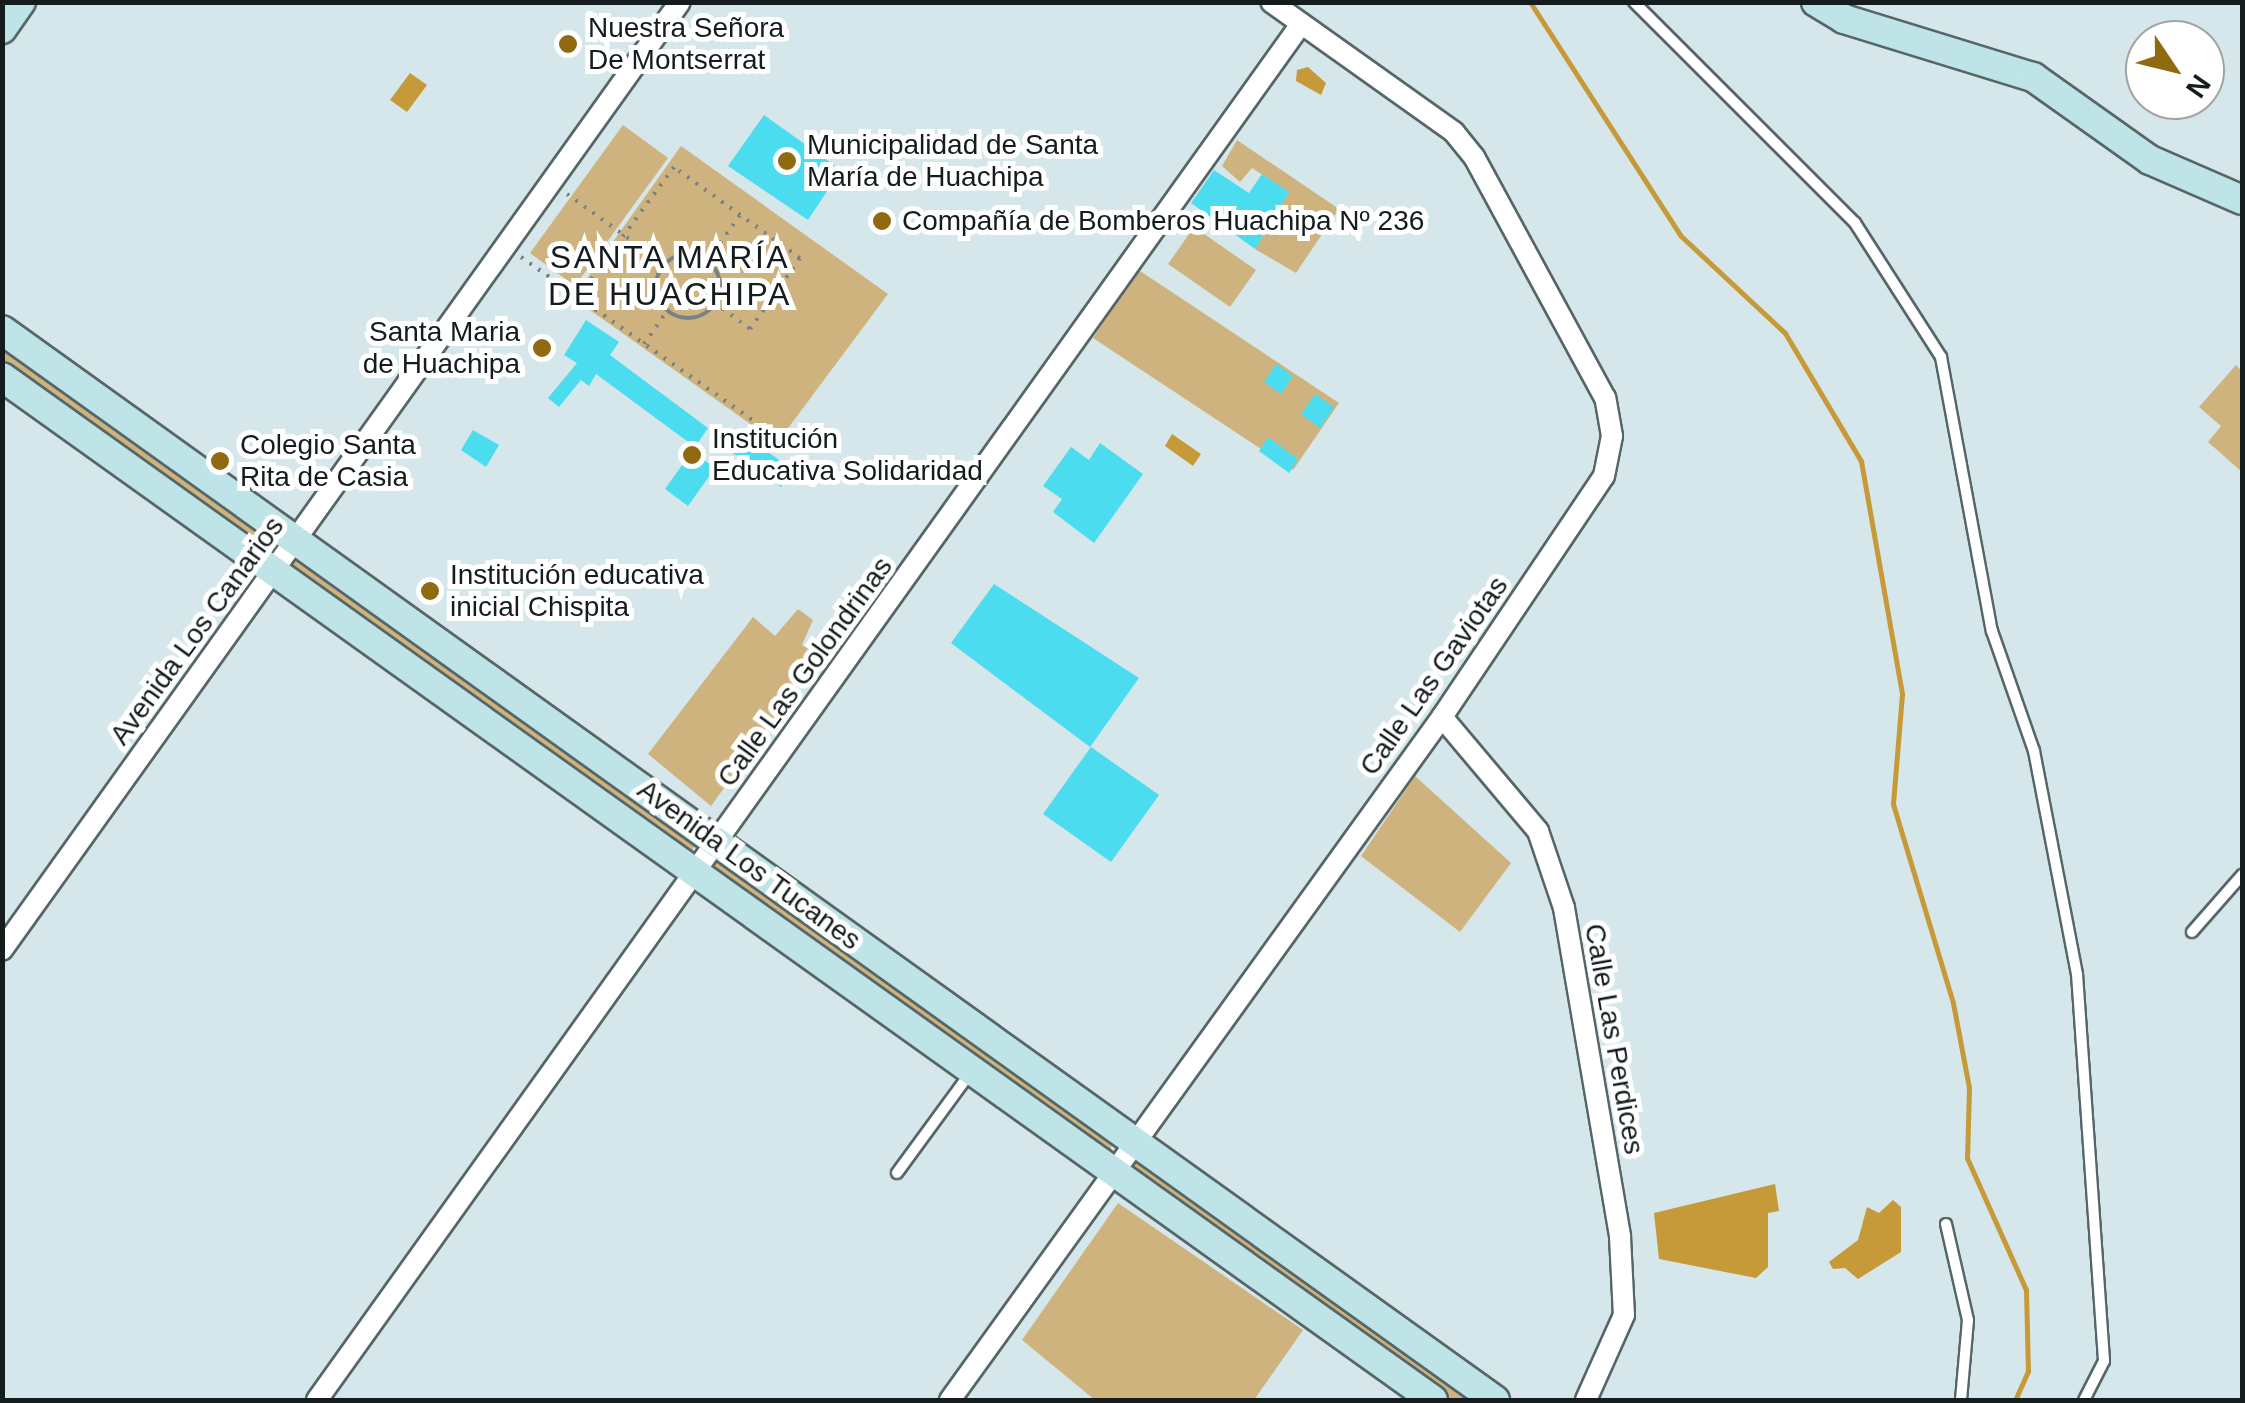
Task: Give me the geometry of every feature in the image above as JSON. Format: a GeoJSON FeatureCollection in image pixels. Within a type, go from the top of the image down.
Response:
{"type":"FeatureCollection","features":[{"type":"Feature","properties":{"kind":"street"},"geometry":{"type":"LineString","coordinates":[[2,29],[21,2]]}},
{"type":"Feature","properties":{"kind":"street","name":"Avenida Los Canarios"},"geometry":{"type":"LineString","coordinates":[[2,950],[680,2]]}},
{"type":"Feature","properties":{"kind":"street","name":"Calle Las Gaviotas"},"geometry":{"type":"LineString","coordinates":[[950,1400],[1442,716],[1604,476],[1612,436],[1606,398],[1474,157],[1454,132],[1271,2]]}},
{"type":"Feature","properties":{"kind":"street"},"geometry":{"type":"LineString","coordinates":[[1816,2],[1844,20],[2033,78],[2135,151],[2242,200]]}},
{"type":"Feature","properties":{"kind":"street","name":"Calle Las Golondrinas"},"geometry":{"type":"LineString","coordinates":[[317,1400],[1301,24]]}},
{"type":"Feature","properties":{"kind":"street","name":"Avenida Los Tucanes"},"geometry":{"type":"LineString","coordinates":[[2,330],[1496,1400]]}},
{"type":"Feature","properties":{"kind":"street","name":"Avenida Los Tucanes"},"geometry":{"type":"LineString","coordinates":[[2,377],[1433,1400]]}},
{"type":"Feature","properties":{"kind":"street","name":"Calle Las Perdices"},"geometry":{"type":"LineString","coordinates":[[1442,716],[1538,832],[1564,908],[1620,1237],[1624,1315],[1586,1400]]}},
{"type":"Feature","properties":{"kind":"lane"},"geometry":{"type":"LineString","coordinates":[[1634,2],[1855,224],[1941,357],[1988,612],[2034,751],[2076,974],[2104,1360],[2084,1400]]}},
{"type":"Feature","properties":{"kind":"lane"},"geometry":{"type":"LineString","coordinates":[[2192,932],[2242,875]]}},
{"type":"Feature","properties":{"kind":"lane"},"geometry":{"type":"LineString","coordinates":[[897,1174],[972,1072]]}},
{"type":"Feature","properties":{"kind":"lane"},"geometry":{"type":"LineString","coordinates":[[1946,1224],[1968,1320],[1961,1400]]}},
{"type":"Feature","properties":{"kind":"path"},"geometry":{"type":"LineString","coordinates":[[578,297],[674,167],[800,258],[750,329],[714,302]]}},
{"type":"Feature","properties":{"kind":"path"},"geometry":{"type":"LineString","coordinates":[[551,182],[664,264]]}},
{"type":"Feature","properties":{"kind":"path"},"geometry":{"type":"LineString","coordinates":[[707,260],[740,215]]}},
{"type":"Feature","properties":{"kind":"path"},"geometry":{"type":"LineString","coordinates":[[506,246],[775,436]]}},
{"type":"Feature","properties":{"kind":"path"},"geometry":{"type":"LineString","coordinates":[[682,254],[707,260],[720,284],[714,302],[696,316],[668,311],[656,283],[664,264],[682,254]]}},
{"type":"Feature","properties":{"kind":"path"},"geometry":{"type":"LineString","coordinates":[[644,344],[668,311]]}},
{"type":"Feature","properties":{"kind":"shaded area"},"geometry":{"type":"Polygon","coordinates":[[[1308,67],[1326,83],[1321,95],[1296,81],[1297,70],[1308,67]]]}},
{"type":"Feature","properties":{"kind":"shaded area"},"geometry":{"type":"Polygon","coordinates":[[[410,73],[427,85],[407,112],[390,100],[410,73]]]}},
{"type":"Feature","properties":{"kind":"shaded area"},"geometry":{"type":"Polygon","coordinates":[[[623,125],[668,158],[575,286],[530,253],[623,125]]]}},
{"type":"Feature","properties":{"kind":"shaded area"},"geometry":{"type":"Polygon","coordinates":[[[1237,140],[1339,209],[1296,273],[1255,249],[1289,192],[1252,168],[1240,182],[1222,166],[1237,140]]]}},
{"type":"Feature","properties":{"kind":"shaded area"},"geometry":{"type":"Polygon","coordinates":[[[681,146],[888,294],[777,443],[573,298],[681,146]]]}},
{"type":"Feature","properties":{"kind":"shaded area"},"geometry":{"type":"Polygon","coordinates":[[[1194,227],[1256,270],[1230,307],[1168,264],[1194,227]]]}},
{"type":"Feature","properties":{"kind":"shaded area"},"geometry":{"type":"Polygon","coordinates":[[[1137,269],[1339,403],[1293,470],[1093,338],[1137,269]]]}},
{"type":"Feature","properties":{"kind":"shaded area"},"geometry":{"type":"Polygon","coordinates":[[[3,344],[277,543],[269,555],[3,366],[3,344]]]}},
{"type":"Feature","properties":{"kind":"shaded area"},"geometry":{"type":"Polygon","coordinates":[[[2236,365],[2242,371],[2242,472],[2208,442],[2221,426],[2199,407],[2236,365]]]}},
{"type":"Feature","properties":{"kind":"shaded area"},"geometry":{"type":"Polygon","coordinates":[[[1172,434],[1201,454],[1193,466],[1165,446],[1172,434]]]}},
{"type":"Feature","properties":{"kind":"shaded area"},"geometry":{"type":"Polygon","coordinates":[[[296,556],[696,843],[693,849],[688,855],[286,567],[296,556]]]}},
{"type":"Feature","properties":{"kind":"shaded area"},"geometry":{"type":"Polygon","coordinates":[[[798,609],[813,620],[802,645],[820,655],[711,806],[648,754],[753,617],[775,636],[798,609]]]}},
{"type":"Feature","properties":{"kind":"shaded area"},"geometry":{"type":"Polygon","coordinates":[[[1415,776],[1511,863],[1460,932],[1361,856],[1415,776]]]}},
{"type":"Feature","properties":{"kind":"shaded area"},"geometry":{"type":"Polygon","coordinates":[[[717,856],[1113,1139],[1110,1153],[708,872],[709,860],[717,856]]]}},
{"type":"Feature","properties":{"kind":"shaded area"},"geometry":{"type":"Polygon","coordinates":[[[1135,1156],[1483,1400],[1446,1400],[1126,1164],[1135,1156]]]}},
{"type":"Feature","properties":{"kind":"shaded area"},"geometry":{"type":"Polygon","coordinates":[[[1775,1184],[1779,1211],[1768,1213],[1768,1267],[1756,1278],[1659,1259],[1654,1213],[1775,1184]]]}},
{"type":"Feature","properties":{"kind":"shaded area"},"geometry":{"type":"Polygon","coordinates":[[[1893,1200],[1901,1207],[1901,1252],[1858,1279],[1845,1268],[1833,1269],[1829,1262],[1858,1240],[1867,1207],[1879,1213],[1893,1200]]]}},
{"type":"Feature","properties":{"kind":"shaded area"},"geometry":{"type":"Polygon","coordinates":[[[1118,1203],[1303,1330],[1254,1400],[1095,1400],[1022,1340],[1118,1203]]]}},
{"type":"Feature","properties":{"kind":"building"},"geometry":{"type":"Polygon","coordinates":[[[764,115],[841,170],[808,220],[728,166],[764,115]]]}},
{"type":"Feature","properties":{"kind":"building"},"geometry":{"type":"Polygon","coordinates":[[[1214,170],[1249,193],[1262,174],[1289,192],[1255,249],[1191,203],[1214,170]]]}},
{"type":"Feature","properties":{"kind":"building"},"geometry":{"type":"Polygon","coordinates":[[[586,320],[619,342],[610,355],[708,428],[695,447],[596,374],[589,386],[581,380],[559,407],[548,398],[577,363],[564,355],[586,320]]]}},
{"type":"Feature","properties":{"kind":"building"},"geometry":{"type":"Polygon","coordinates":[[[1276,364],[1293,376],[1281,394],[1264,382],[1276,364]]]}},
{"type":"Feature","properties":{"kind":"building"},"geometry":{"type":"Polygon","coordinates":[[[1315,394],[1334,407],[1320,428],[1301,414],[1315,394]]]}},
{"type":"Feature","properties":{"kind":"building"},"geometry":{"type":"Polygon","coordinates":[[[473,430],[499,445],[486,467],[461,450],[473,430]]]}},
{"type":"Feature","properties":{"kind":"building"},"geometry":{"type":"Polygon","coordinates":[[[744,435],[793,470],[781,487],[731,452],[744,435]]]}},
{"type":"Feature","properties":{"kind":"building"},"geometry":{"type":"Polygon","coordinates":[[[1268,437],[1298,459],[1289,473],[1259,451],[1268,437]]]}},
{"type":"Feature","properties":{"kind":"building"},"geometry":{"type":"Polygon","coordinates":[[[1100,443],[1143,474],[1094,543],[1053,512],[1062,499],[1043,486],[1071,447],[1089,460],[1100,443]]]}},
{"type":"Feature","properties":{"kind":"building"},"geometry":{"type":"Polygon","coordinates":[[[692,451],[715,468],[688,506],[665,489],[692,451]]]}},
{"type":"Feature","properties":{"kind":"building"},"geometry":{"type":"Polygon","coordinates":[[[994,584],[1139,678],[1090,747],[951,643],[994,584]]]}},
{"type":"Feature","properties":{"kind":"building"},"geometry":{"type":"Polygon","coordinates":[[[1091,747],[1159,795],[1111,862],[1043,814],[1091,747]]]}},
{"type":"Feature","properties":{"kind":"waterway"},"geometry":{"type":"LineString","coordinates":[[1530,2],[1681,236],[1785,333],[1861,461],[1902,694],[1893,804],[1953,1003],[1969,1088],[1967,1158],[2026,1290],[2028,1371],[2015,1400]]}},
{"type":"Feature","properties":{"kind":"place","name":"Nuestra Señora De Montserrat"},"geometry":{"type":"Point","coordinates":[568,44]}},
{"type":"Feature","properties":{"kind":"place","name":"Municipalidad de Santa María de Huachipa"},"geometry":{"type":"Point","coordinates":[787,161]}},
{"type":"Feature","properties":{"kind":"place","name":"Compañía de Bomberos Huachipa Nº 236"},"geometry":{"type":"Point","coordinates":[882,221]}},
{"type":"Feature","properties":{"kind":"place","name":"Santa Maria de Huachipa"},"geometry":{"type":"Point","coordinates":[542,348]}},
{"type":"Feature","properties":{"kind":"place","name":"Institución Educativa Solidaridad"},"geometry":{"type":"Point","coordinates":[692,455]}},
{"type":"Feature","properties":{"kind":"place","name":"Colegio Santa Rita de Casia"},"geometry":{"type":"Point","coordinates":[220,461]}},
{"type":"Feature","properties":{"kind":"place","name":"Institución educativa inicial Chispita"},"geometry":{"type":"Point","coordinates":[430,591]}},
{"type":"Feature","properties":{"kind":"district","name":"SANTA MARÍA DE HUACHIPA"},"geometry":{"type":"Point","coordinates":[670,276]}}]}
